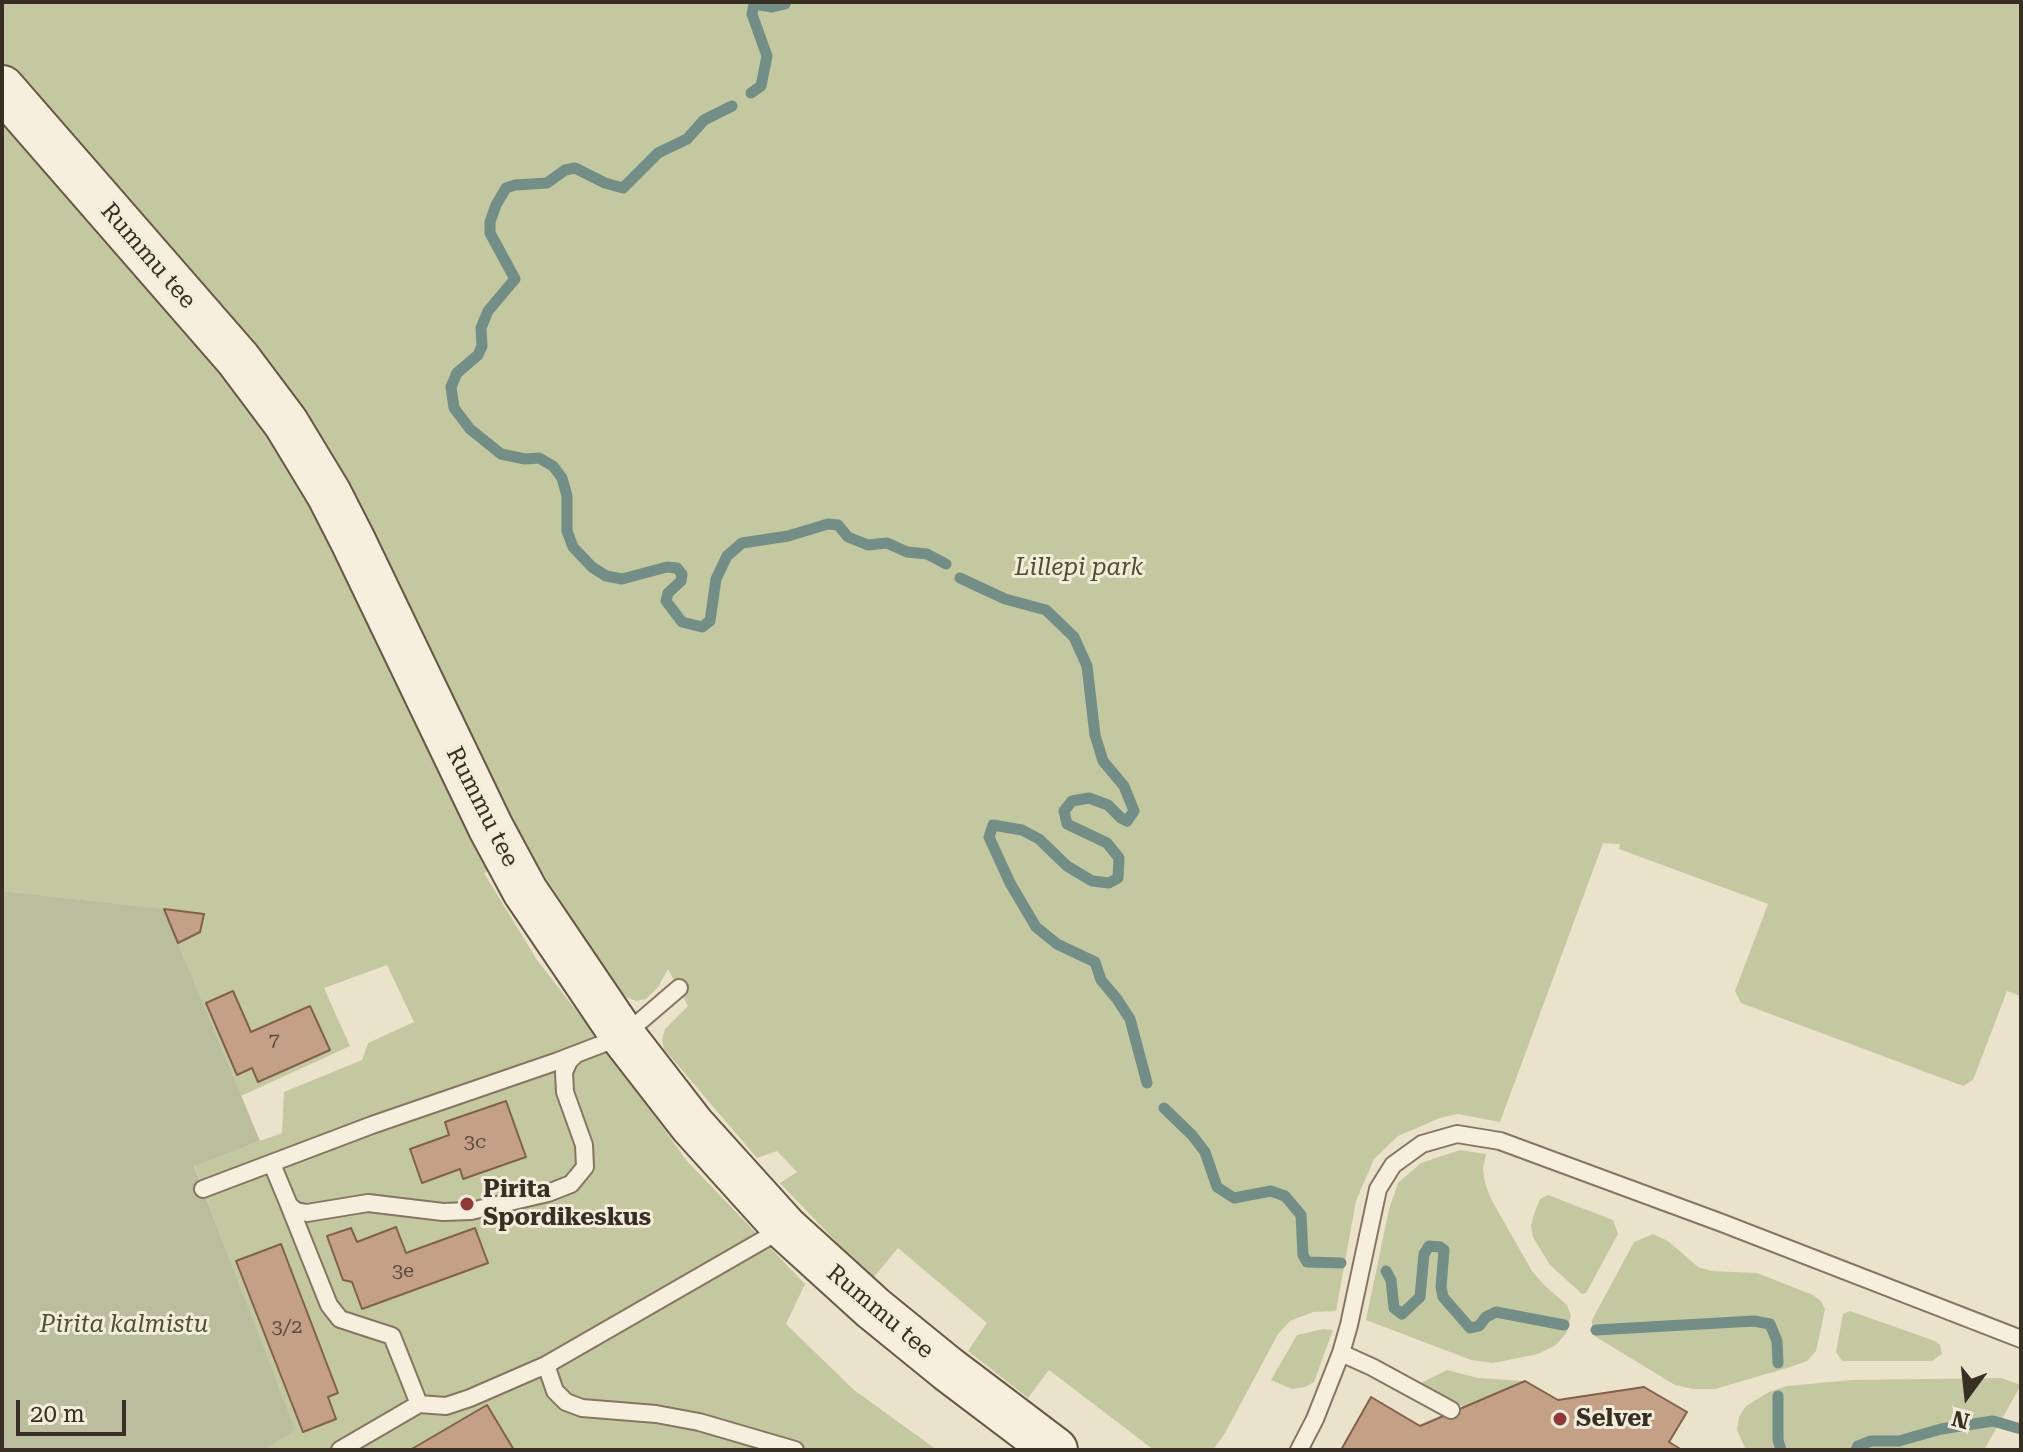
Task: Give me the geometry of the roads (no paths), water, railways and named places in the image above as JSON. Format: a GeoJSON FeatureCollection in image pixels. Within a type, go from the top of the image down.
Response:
{"type":"FeatureCollection","features":[{"type":"Feature","properties":{"kind":"main road","name":"Rummu tee"},"geometry":{"type":"LineString","coordinates":[[2,88],[238,359],[286,423],[329,494],[484,814],[525,891],[623,1036],[723,1161],[785,1228],[873,1308],[1055,1450]]}},
{"type":"Feature","properties":{"kind":"lane"},"geometry":{"type":"LineString","coordinates":[[203,1189],[623,1036],[679,988]]}},
{"type":"Feature","properties":{"kind":"lane"},"geometry":{"type":"LineString","coordinates":[[289,1205],[296,1211],[307,1213],[368,1203],[443,1212],[471,1211],[516,1202],[571,1184],[585,1167],[586,1156],[565,1092],[564,1072],[575,1055]]}},
{"type":"Feature","properties":{"kind":"lane"},"geometry":{"type":"LineString","coordinates":[[1299,1450],[1341,1353],[1378,1189],[1393,1165],[1422,1144],[1457,1134],[1500,1141],[2021,1339]]}},
{"type":"Feature","properties":{"kind":"lane"},"geometry":{"type":"LineString","coordinates":[[272,1164],[329,1305],[340,1319],[392,1336],[419,1404]]}},
{"type":"Feature","properties":{"kind":"lane"},"geometry":{"type":"LineString","coordinates":[[340,1450],[419,1404],[446,1406],[546,1365],[785,1228]]}},
{"type":"Feature","properties":{"kind":"lane"},"geometry":{"type":"LineString","coordinates":[[1341,1353],[1451,1410]]}},
{"type":"Feature","properties":{"kind":"lane"},"geometry":{"type":"LineString","coordinates":[[546,1365],[555,1391],[566,1402],[582,1408],[656,1414],[699,1422],[795,1450]]}},
{"type":"Feature","properties":{"kind":"waterway"},"geometry":{"type":"LineString","coordinates":[[751,93],[761,86],[767,56],[752,14],[754,4],[772,7],[786,2]]}},
{"type":"Feature","properties":{"kind":"waterway"},"geometry":{"type":"LineString","coordinates":[[732,106],[704,120],[687,139],[658,153],[623,188],[575,168],[565,170],[547,183],[506,188],[496,205],[490,233],[515,279],[488,311],[481,328],[482,346],[478,355],[457,373],[451,387],[454,408],[470,429],[501,454],[525,459],[539,458],[553,466],[562,478],[567,496],[567,531],[573,547],[592,567],[606,576],[622,579],[667,567],[677,568],[682,574],[681,581],[668,593],[666,601],[682,622],[702,627],[710,621],[716,579],[727,556],[742,543],[788,536],[828,524],[838,525],[848,537],[868,545],[887,543],[907,552],[927,554],[946,564]]}},
{"type":"Feature","properties":{"kind":"waterway"},"geometry":{"type":"LineString","coordinates":[[960,578],[1005,599],[1046,610],[1074,637],[1087,666],[1095,735],[1103,761],[1124,786],[1134,811],[1127,821],[1108,805],[1089,798],[1072,801],[1064,811],[1067,824],[1107,843],[1119,858],[1118,878],[1109,883],[1092,881],[1067,866],[1039,839],[1022,830],[993,825],[989,837],[1010,883],[1036,927],[1057,944],[1095,962],[1101,980],[1130,1019],[1147,1083]]}},
{"type":"Feature","properties":{"kind":"waterway"},"geometry":{"type":"LineString","coordinates":[[1164,1108],[1205,1152],[1217,1187],[1234,1198],[1271,1191],[1285,1196],[1301,1215],[1303,1255],[1307,1262],[1341,1263]]}},
{"type":"Feature","properties":{"kind":"waterway"},"geometry":{"type":"LineString","coordinates":[[1386,1271],[1391,1280],[1394,1308],[1402,1314],[1420,1297],[1424,1254],[1429,1246],[1440,1247],[1444,1250],[1443,1297],[1470,1328],[1479,1326],[1486,1317],[1496,1312],[1564,1325]]}},
{"type":"Feature","properties":{"kind":"waterway"},"geometry":{"type":"LineString","coordinates":[[1596,1330],[1754,1321],[1770,1324],[1777,1341],[1778,1363]]}},
{"type":"Feature","properties":{"kind":"waterway"},"geometry":{"type":"LineString","coordinates":[[1778,1396],[1778,1440],[1781,1450]]}},
{"type":"Feature","properties":{"kind":"waterway"},"geometry":{"type":"LineString","coordinates":[[1856,1450],[1858,1446],[1871,1441],[1899,1441],[1941,1429],[1993,1421],[2021,1429]]}},
{"type":"Feature","properties":{"kind":"place","name":"Pirita Spordikeskus"},"geometry":{"type":"Point","coordinates":[467,1204]}},
{"type":"Feature","properties":{"kind":"place","name":"Selver"},"geometry":{"type":"Point","coordinates":[1560,1419]}},
{"type":"Feature","properties":{"kind":"park label","name":"Lillepi park"},"geometry":{"type":"Point","coordinates":[1079,568]}},
{"type":"Feature","properties":{"kind":"park label","name":"Pirita kalmistu"},"geometry":{"type":"Point","coordinates":[124,1325]}}]}
